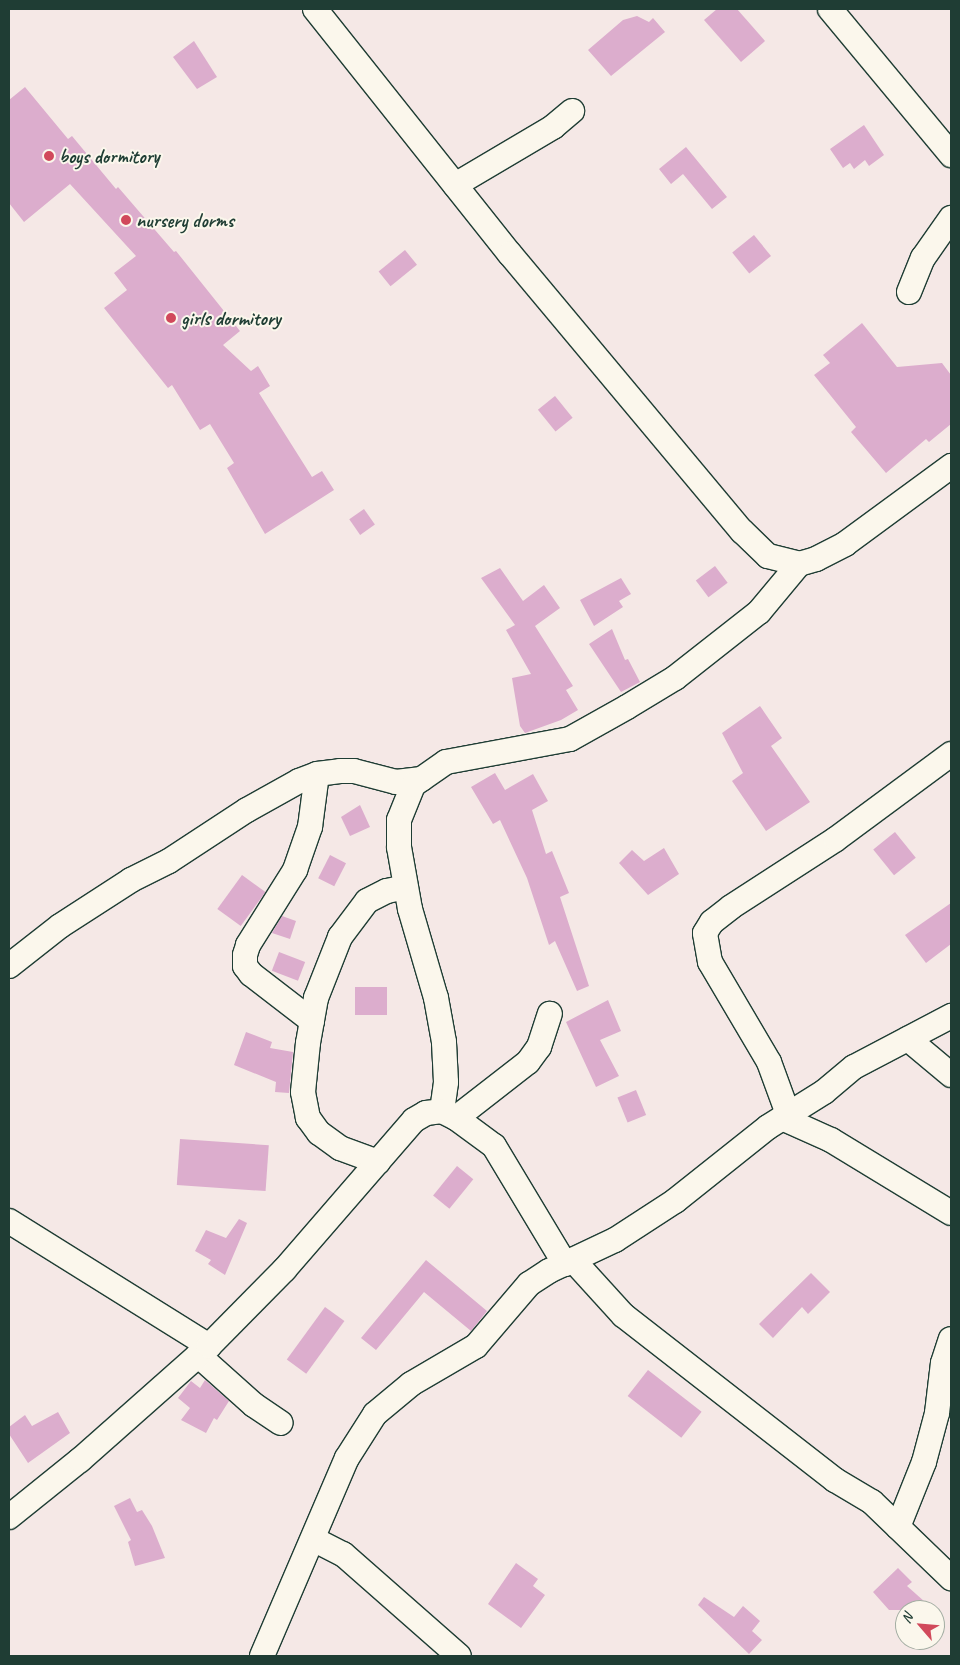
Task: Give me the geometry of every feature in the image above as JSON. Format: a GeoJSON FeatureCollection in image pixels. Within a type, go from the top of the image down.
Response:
{"type":"FeatureCollection","features":[{"type":"Feature","properties":{"kind":"street"},"geometry":{"type":"LineString","coordinates":[[315,9],[455,185],[742,531],[768,556],[799,564],[816,559],[844,544],[951,466]]}},
{"type":"Feature","properties":{"kind":"street"},"geometry":{"type":"LineString","coordinates":[[831,9],[951,155]]}},
{"type":"Feature","properties":{"kind":"street"},"geometry":{"type":"LineString","coordinates":[[455,185],[552,127],[572,111]]}},
{"type":"Feature","properties":{"kind":"street"},"geometry":{"type":"LineString","coordinates":[[909,292],[923,258],[951,218]]}},
{"type":"Feature","properties":{"kind":"street"},"geometry":{"type":"LineString","coordinates":[[449,1114],[444,1042],[436,998],[406,887],[399,847],[399,820],[413,785],[446,762],[570,738],[618,711],[675,678],[759,612],[799,564]]}},
{"type":"Feature","properties":{"kind":"street"},"geometry":{"type":"LineString","coordinates":[[951,754],[836,839],[731,907],[712,922],[705,933],[710,962],[769,1062],[785,1116],[831,1140],[951,1213]]}},
{"type":"Feature","properties":{"kind":"street"},"geometry":{"type":"LineString","coordinates":[[9,966],[60,926],[130,880],[168,861],[247,810],[317,774],[354,771],[396,782],[422,779]]}},
{"type":"Feature","properties":{"kind":"street"},"geometry":{"type":"LineString","coordinates":[[312,1021],[251,974],[245,966],[245,955],[294,870],[310,827],[317,774]]}},
{"type":"Feature","properties":{"kind":"street"},"geometry":{"type":"LineString","coordinates":[[378,1162],[340,1148],[319,1133],[308,1118],[303,1092],[312,1021],[326,969],[355,915],[367,901],[386,891],[406,887]]}},
{"type":"Feature","properties":{"kind":"street"},"geometry":{"type":"LineString","coordinates":[[449,1114],[528,1062],[539,1047],[550,1014]]}},
{"type":"Feature","properties":{"kind":"street"},"geometry":{"type":"LineString","coordinates":[[262,1656],[347,1458],[375,1414],[411,1384],[476,1346],[529,1284],[615,1240],[675,1201],[785,1116],[824,1092],[854,1067],[951,1016]]}},
{"type":"Feature","properties":{"kind":"street"},"geometry":{"type":"LineString","coordinates":[[908,1039],[951,1075]]}},
{"type":"Feature","properties":{"kind":"street"},"geometry":{"type":"LineString","coordinates":[[9,1517],[80,1460],[204,1350],[284,1270],[414,1120],[426,1113],[449,1114],[494,1146],[569,1262],[623,1315],[835,1480],[872,1502],[951,1578]]}},
{"type":"Feature","properties":{"kind":"street"},"geometry":{"type":"LineString","coordinates":[[9,1221],[204,1350],[249,1401],[281,1423]]}},
{"type":"Feature","properties":{"kind":"street"},"geometry":{"type":"LineString","coordinates":[[898,1527],[924,1462],[951,1339]]}},
{"type":"Feature","properties":{"kind":"street"},"geometry":{"type":"LineString","coordinates":[[313,1539],[343,1554],[459,1656]]}},
{"type":"Feature","properties":{"kind":"building"},"geometry":{"type":"Polygon","coordinates":[[[717,9],[737,9],[765,41],[741,62],[704,20],[717,9]]]}},
{"type":"Feature","properties":{"kind":"building"},"geometry":{"type":"Polygon","coordinates":[[[637,16],[649,22],[653,18],[665,32],[611,76],[588,50],[623,20],[637,16]]]}},
{"type":"Feature","properties":{"kind":"building"},"geometry":{"type":"Polygon","coordinates":[[[194,41],[217,77],[197,89],[173,57],[194,41]]]}},
{"type":"Feature","properties":{"kind":"building"},"geometry":{"type":"Polygon","coordinates":[[[25,87],[68,139],[72,136],[116,189],[118,187],[174,252],[176,251],[240,331],[223,345],[251,371],[258,366],[270,386],[259,393],[312,477],[322,471],[334,490],[265,534],[227,468],[234,463],[210,424],[200,430],[172,385],[168,388],[104,308],[127,290],[114,273],[136,256],[70,184],[24,222],[9,203],[9,100],[25,87]]]}},
{"type":"Feature","properties":{"kind":"building"},"geometry":{"type":"Polygon","coordinates":[[[864,125],[884,155],[869,166],[865,160],[854,169],[850,163],[843,168],[830,149],[864,125]]]}},
{"type":"Feature","properties":{"kind":"building"},"geometry":{"type":"Polygon","coordinates":[[[686,147],[727,197],[712,209],[683,174],[671,184],[659,169],[686,147]]]}},
{"type":"Feature","properties":{"kind":"building"},"geometry":{"type":"Polygon","coordinates":[[[754,235],[771,256],[749,274],[732,253],[754,235]]]}},
{"type":"Feature","properties":{"kind":"building"},"geometry":{"type":"Polygon","coordinates":[[[405,250],[417,265],[391,286],[379,271],[405,250]]]}},
{"type":"Feature","properties":{"kind":"building"},"geometry":{"type":"Polygon","coordinates":[[[862,323],[897,367],[942,363],[951,375],[951,424],[929,442],[926,439],[886,473],[851,432],[856,427],[814,375],[830,363],[823,355],[862,323]]]}},
{"type":"Feature","properties":{"kind":"building"},"geometry":{"type":"Polygon","coordinates":[[[555,396],[573,418],[556,432],[538,410],[555,396]]]}},
{"type":"Feature","properties":{"kind":"building"},"geometry":{"type":"Polygon","coordinates":[[[364,509],[375,525],[360,535],[349,519],[364,509]]]}},
{"type":"Feature","properties":{"kind":"building"},"geometry":{"type":"Polygon","coordinates":[[[715,566],[728,583],[708,597],[696,580],[715,566]]]}},
{"type":"Feature","properties":{"kind":"building"},"geometry":{"type":"Polygon","coordinates":[[[500,568],[523,601],[544,585],[560,608],[535,626],[573,686],[566,690],[578,710],[561,720],[525,733],[520,726],[512,678],[531,674],[506,630],[515,625],[481,578],[500,568]]]}},
{"type":"Feature","properties":{"kind":"building"},"geometry":{"type":"Polygon","coordinates":[[[621,578],[631,594],[619,601],[623,607],[594,626],[580,600],[621,578]]]}},
{"type":"Feature","properties":{"kind":"building"},"geometry":{"type":"Polygon","coordinates":[[[612,629],[625,660],[628,659],[640,682],[621,692],[589,644],[612,629]]]}},
{"type":"Feature","properties":{"kind":"building"},"geometry":{"type":"Polygon","coordinates":[[[760,706],[782,738],[771,746],[810,802],[766,831],[732,781],[743,773],[722,733],[760,706]]]}},
{"type":"Feature","properties":{"kind":"building"},"geometry":{"type":"Polygon","coordinates":[[[495,773],[505,790],[533,774],[548,801],[532,810],[546,854],[552,851],[569,893],[560,897],[589,986],[577,991],[555,941],[549,945],[527,878],[500,820],[493,824],[471,787],[495,773]]]}},
{"type":"Feature","properties":{"kind":"building"},"geometry":{"type":"Polygon","coordinates":[[[360,805],[370,827],[350,836],[341,817],[360,805]]]}},
{"type":"Feature","properties":{"kind":"building"},"geometry":{"type":"Polygon","coordinates":[[[895,832],[916,858],[894,875],[873,850],[895,832]]]}},
{"type":"Feature","properties":{"kind":"building"},"geometry":{"type":"Polygon","coordinates":[[[664,848],[679,874],[648,895],[619,863],[632,850],[644,861],[664,848]]]}},
{"type":"Feature","properties":{"kind":"building"},"geometry":{"type":"Polygon","coordinates":[[[330,855],[346,863],[334,886],[318,878],[330,855]]]}},
{"type":"Feature","properties":{"kind":"building"},"geometry":{"type":"Polygon","coordinates":[[[242,875],[265,892],[241,926],[217,909],[242,875]]]}},
{"type":"Feature","properties":{"kind":"building"},"geometry":{"type":"Polygon","coordinates":[[[951,903],[951,944],[926,963],[905,935],[951,903]]]}},
{"type":"Feature","properties":{"kind":"building"},"geometry":{"type":"Polygon","coordinates":[[[282,916],[296,921],[290,939],[272,933],[282,916]]]}},
{"type":"Feature","properties":{"kind":"building"},"geometry":{"type":"Polygon","coordinates":[[[279,952],[305,962],[298,981],[272,971],[279,952]]]}},
{"type":"Feature","properties":{"kind":"building"},"geometry":{"type":"Polygon","coordinates":[[[355,987],[387,987],[387,1015],[355,1015],[355,987]]]}},
{"type":"Feature","properties":{"kind":"building"},"geometry":{"type":"Polygon","coordinates":[[[608,1000],[621,1031],[600,1040],[619,1076],[596,1087],[566,1022],[608,1000]]]}},
{"type":"Feature","properties":{"kind":"building"},"geometry":{"type":"Polygon","coordinates":[[[246,1032],[272,1042],[270,1048],[293,1052],[289,1093],[275,1092],[276,1082],[234,1065],[246,1032]]]}},
{"type":"Feature","properties":{"kind":"building"},"geometry":{"type":"Polygon","coordinates":[[[636,1090],[646,1115],[628,1123],[617,1097],[636,1090]]]}},
{"type":"Feature","properties":{"kind":"building"},"geometry":{"type":"Polygon","coordinates":[[[180,1139],[269,1145],[266,1191],[177,1185],[180,1139]]]}},
{"type":"Feature","properties":{"kind":"building"},"geometry":{"type":"Polygon","coordinates":[[[457,1166],[473,1179],[449,1209],[433,1196],[457,1166]]]}},
{"type":"Feature","properties":{"kind":"building"},"geometry":{"type":"Polygon","coordinates":[[[239,1219],[247,1223],[225,1275],[208,1264],[211,1260],[195,1251],[206,1230],[226,1238],[239,1219]]]}},
{"type":"Feature","properties":{"kind":"building"},"geometry":{"type":"Polygon","coordinates":[[[426,1260],[487,1311],[471,1331],[424,1292],[376,1350],[361,1338],[426,1260]]]}},
{"type":"Feature","properties":{"kind":"building"},"geometry":{"type":"Polygon","coordinates":[[[811,1273],[830,1292],[808,1314],[802,1307],[773,1338],[759,1324],[811,1273]]]}},
{"type":"Feature","properties":{"kind":"building"},"geometry":{"type":"Polygon","coordinates":[[[325,1307],[344,1321],[306,1374],[287,1360],[325,1307]]]}},
{"type":"Feature","properties":{"kind":"building"},"geometry":{"type":"Polygon","coordinates":[[[648,1370],[702,1412],[681,1438],[628,1396],[648,1370]]]}},
{"type":"Feature","properties":{"kind":"building"},"geometry":{"type":"Polygon","coordinates":[[[205,1380],[229,1401],[217,1420],[214,1418],[206,1433],[181,1420],[190,1408],[178,1398],[191,1381],[200,1388],[205,1380]]]}},
{"type":"Feature","properties":{"kind":"building"},"geometry":{"type":"Polygon","coordinates":[[[58,1412],[70,1433],[28,1463],[9,1434],[9,1427],[25,1415],[32,1426],[58,1412]]]}},
{"type":"Feature","properties":{"kind":"building"},"geometry":{"type":"Polygon","coordinates":[[[130,1498],[137,1512],[142,1510],[152,1526],[165,1558],[135,1566],[128,1542],[131,1540],[114,1506],[130,1498]]]}},
{"type":"Feature","properties":{"kind":"building"},"geometry":{"type":"Polygon","coordinates":[[[516,1563],[538,1579],[533,1586],[545,1595],[521,1628],[488,1604],[516,1563]]]}},
{"type":"Feature","properties":{"kind":"building"},"geometry":{"type":"Polygon","coordinates":[[[898,1568],[912,1582],[907,1586],[923,1600],[895,1600],[895,1610],[889,1610],[873,1592],[898,1568]]]}},
{"type":"Feature","properties":{"kind":"building"},"geometry":{"type":"Polygon","coordinates":[[[704,1597],[734,1617],[743,1606],[760,1621],[752,1631],[762,1640],[749,1654],[698,1605],[704,1597]]]}},
{"type":"Feature","properties":{"kind":"place","name":"boys dormitory"},"geometry":{"type":"Point","coordinates":[49,156]}},
{"type":"Feature","properties":{"kind":"place","name":"nursery dorms"},"geometry":{"type":"Point","coordinates":[126,220]}},
{"type":"Feature","properties":{"kind":"place","name":"girls dormitory"},"geometry":{"type":"Point","coordinates":[171,318]}}]}
